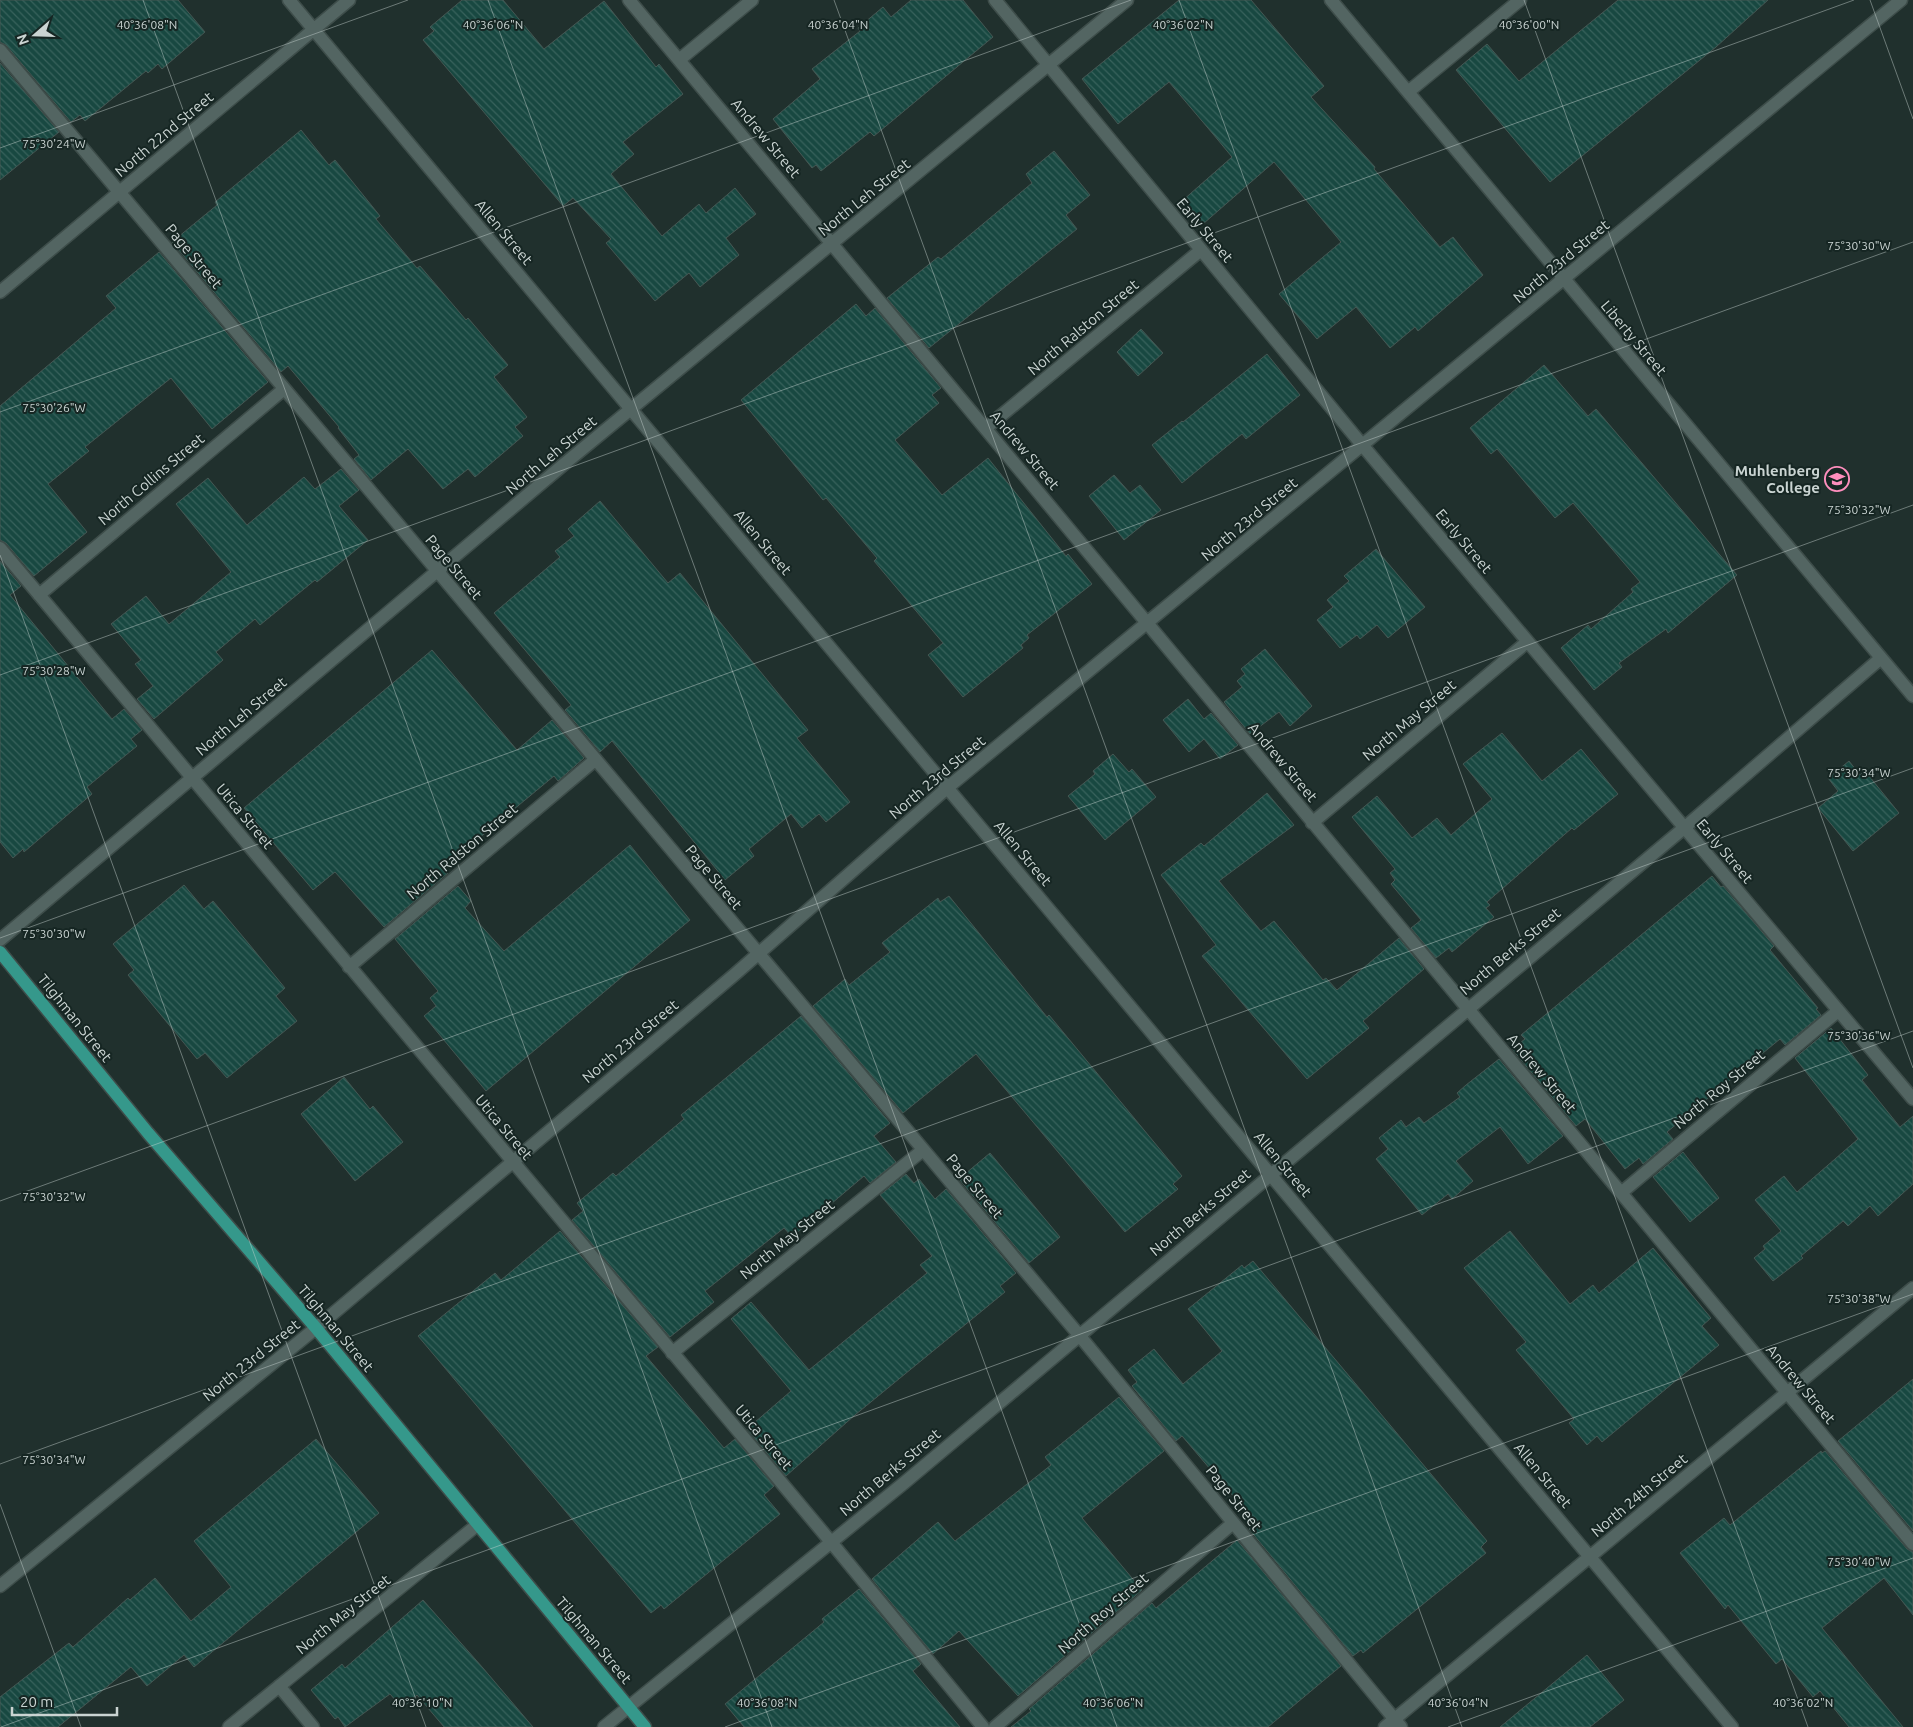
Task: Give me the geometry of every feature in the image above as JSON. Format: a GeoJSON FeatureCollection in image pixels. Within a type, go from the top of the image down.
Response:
{"type":"FeatureCollection","features":[{"type":"Feature","properties":{"kind":"main road","name":"Tilghman Street"},"geometry":{"type":"LineString","coordinates":[[0,952],[148,1133],[316,1328],[645,1727]]}},
{"type":"Feature","properties":{"kind":"street","name":"Allen Street"},"geometry":{"type":"LineString","coordinates":[[289,0],[1732,1727]]}},
{"type":"Feature","properties":{"kind":"street","name":"North 22nd Street"},"geometry":{"type":"LineString","coordinates":[[0,292],[349,0]]}},
{"type":"Feature","properties":{"kind":"street","name":"Andrew Street"},"geometry":{"type":"LineString","coordinates":[[629,0],[1913,1544]]}},
{"type":"Feature","properties":{"kind":"street"},"geometry":{"type":"LineString","coordinates":[[679,60],[752,0]]}},
{"type":"Feature","properties":{"kind":"street","name":"Early Street"},"geometry":{"type":"LineString","coordinates":[[996,0],[1363,446],[1913,1099]]}},
{"type":"Feature","properties":{"kind":"street","name":"North Leh Street"},"geometry":{"type":"LineString","coordinates":[[0,940],[631,409],[1127,0]]}},
{"type":"Feature","properties":{"kind":"street","name":"Liberty Street"},"geometry":{"type":"LineString","coordinates":[[1331,0],[1913,696]]}},
{"type":"Feature","properties":{"kind":"street"},"geometry":{"type":"LineString","coordinates":[[1408,92],[1520,0]]}},
{"type":"Feature","properties":{"kind":"street","name":"North 23rd Street"},"geometry":{"type":"LineString","coordinates":[[0,1586],[316,1328],[758,954],[947,788],[1901,0]]}},
{"type":"Feature","properties":{"kind":"street","name":"Page Street"},"geometry":{"type":"LineString","coordinates":[[0,50],[1079,1335],[1233,1523],[1393,1724]]}},
{"type":"Feature","properties":{"kind":"street","name":"North Ralston Street"},"geometry":{"type":"LineString","coordinates":[[986,428],[1201,250]]}},
{"type":"Feature","properties":{"kind":"street","name":"North Collins Street"},"geometry":{"type":"LineString","coordinates":[[39,595],[284,389]]}},
{"type":"Feature","properties":{"kind":"street","name":"Utica Street"},"geometry":{"type":"LineString","coordinates":[[0,548],[831,1542],[983,1727]]}},
{"type":"Feature","properties":{"kind":"street","name":"North May Street"},"geometry":{"type":"LineString","coordinates":[[1312,823],[1528,642]]}},
{"type":"Feature","properties":{"kind":"street","name":"North Berks Street"},"geometry":{"type":"LineString","coordinates":[[604,1727],[831,1542],[1079,1335],[1684,828],[1881,658]]}},
{"type":"Feature","properties":{"kind":"street","name":"North Ralston Street"},"geometry":{"type":"LineString","coordinates":[[349,967],[595,760]]}},
{"type":"Feature","properties":{"kind":"street","name":"North Roy Street"},"geometry":{"type":"LineString","coordinates":[[1620,1193],[1838,1011]]}},
{"type":"Feature","properties":{"kind":"street","name":"North May Street"},"geometry":{"type":"LineString","coordinates":[[672,1353],[923,1150]]}},
{"type":"Feature","properties":{"kind":"street","name":"North 24th Street"},"geometry":{"type":"LineString","coordinates":[[1393,1724],[1913,1288]]}},
{"type":"Feature","properties":{"kind":"street","name":"North Roy Street"},"geometry":{"type":"LineString","coordinates":[[995,1727],[1233,1523]]}},
{"type":"Feature","properties":{"kind":"street","name":"North May Street"},"geometry":{"type":"LineString","coordinates":[[229,1727],[477,1525]]}},
{"type":"Feature","properties":{"kind":"street"},"geometry":{"type":"LineString","coordinates":[[279,1686],[313,1727]]}},
{"type":"Feature","properties":{"kind":"building"},"geometry":{"type":"Polygon","coordinates":[[[0,0],[178,0],[205,32],[162,69],[158,64],[148,73],[146,71],[85,121],[80,115],[71,122],[6,45],[0,42],[0,0]]]}},
{"type":"Feature","properties":{"kind":"building"},"geometry":{"type":"Polygon","coordinates":[[[462,0],[503,0],[544,49],[604,1],[656,67],[659,64],[683,94],[623,142],[634,154],[611,174],[662,236],[699,204],[706,213],[735,188],[756,214],[726,238],[739,255],[700,287],[689,273],[655,301],[606,243],[611,239],[573,198],[563,206],[423,40],[434,31],[430,27],[462,0]]]}},
{"type":"Feature","properties":{"kind":"building"},"geometry":{"type":"Polygon","coordinates":[[[911,0],[963,0],[993,37],[874,136],[870,132],[821,171],[816,165],[812,168],[773,119],[820,79],[812,69],[860,31],[858,28],[883,7],[891,17],[911,0]]]}},
{"type":"Feature","properties":{"kind":"building"},"geometry":{"type":"Polygon","coordinates":[[[1179,0],[1251,0],[1324,86],[1311,97],[1375,167],[1374,169],[1440,247],[1453,237],[1483,275],[1418,331],[1415,327],[1390,348],[1356,307],[1317,339],[1279,294],[1341,242],[1274,162],[1203,224],[1182,201],[1232,157],[1213,134],[1169,82],[1118,124],[1082,79],[1179,0]]]}},
{"type":"Feature","properties":{"kind":"building"},"geometry":{"type":"Polygon","coordinates":[[[1618,0],[1768,0],[1716,47],[1550,182],[1456,70],[1487,44],[1519,81],[1618,0]]]}},
{"type":"Feature","properties":{"kind":"building"},"geometry":{"type":"Polygon","coordinates":[[[0,63],[59,132],[0,180],[0,63]]]}},
{"type":"Feature","properties":{"kind":"building"},"geometry":{"type":"Polygon","coordinates":[[[301,130],[329,165],[335,160],[380,216],[376,219],[417,268],[420,266],[508,365],[494,377],[527,417],[515,427],[523,436],[475,477],[468,469],[443,489],[408,449],[371,480],[354,459],[359,455],[339,427],[288,366],[281,372],[172,242],[217,205],[215,202],[301,130]]]}},
{"type":"Feature","properties":{"kind":"building"},"geometry":{"type":"Polygon","coordinates":[[[1054,151],[1090,195],[1066,215],[1077,229],[929,348],[887,298],[938,257],[941,259],[1032,183],[1026,174],[1054,151]]]}},
{"type":"Feature","properties":{"kind":"building"},"geometry":{"type":"Polygon","coordinates":[[[159,252],[268,382],[212,429],[171,378],[85,447],[89,451],[48,484],[87,532],[34,576],[6,543],[0,540],[0,406],[116,308],[106,296],[159,252]]]}},
{"type":"Feature","properties":{"kind":"building"},"geometry":{"type":"Polygon","coordinates":[[[856,304],[866,316],[875,308],[941,388],[932,395],[939,403],[895,440],[942,495],[988,458],[1066,556],[1068,554],[1092,584],[1027,635],[1029,638],[1021,645],[1023,648],[963,697],[928,655],[943,643],[874,561],[877,558],[826,498],[823,500],[741,400],[856,304]]]}},
{"type":"Feature","properties":{"kind":"building"},"geometry":{"type":"Polygon","coordinates":[[[1141,329],[1163,353],[1138,376],[1117,352],[1141,329]]]}},
{"type":"Feature","properties":{"kind":"building"},"geometry":{"type":"Polygon","coordinates":[[[1267,354],[1300,395],[1246,439],[1242,434],[1182,483],[1152,445],[1267,354]]]}},
{"type":"Feature","properties":{"kind":"building"},"geometry":{"type":"Polygon","coordinates":[[[1544,365],[1588,416],[1596,409],[1737,575],[1668,633],[1666,629],[1619,663],[1622,667],[1594,690],[1561,648],[1588,625],[1591,629],[1633,592],[1631,589],[1640,582],[1573,503],[1555,518],[1497,449],[1491,454],[1470,428],[1544,365]]]}},
{"type":"Feature","properties":{"kind":"building"},"geometry":{"type":"Polygon","coordinates":[[[341,469],[359,490],[339,506],[368,540],[260,625],[255,619],[216,652],[223,660],[154,719],[137,699],[153,686],[135,664],[141,660],[111,624],[146,596],[169,624],[231,572],[176,504],[208,478],[247,525],[304,477],[315,489],[341,469]]]}},
{"type":"Feature","properties":{"kind":"building"},"geometry":{"type":"Polygon","coordinates":[[[1114,475],[1130,493],[1140,485],[1161,510],[1124,540],[1089,496],[1114,475]]]}},
{"type":"Feature","properties":{"kind":"building"},"geometry":{"type":"Polygon","coordinates":[[[600,501],[668,583],[680,573],[808,730],[797,738],[850,802],[826,822],[819,814],[802,828],[791,814],[749,849],[754,856],[725,880],[612,741],[600,752],[565,710],[571,705],[494,613],[560,557],[555,551],[574,536],[568,529],[600,501]]]}},
{"type":"Feature","properties":{"kind":"building"},"geometry":{"type":"Polygon","coordinates":[[[1376,549],[1425,607],[1388,638],[1377,625],[1360,639],[1357,635],[1340,648],[1317,620],[1333,607],[1327,600],[1349,581],[1344,576],[1376,549]]]}},
{"type":"Feature","properties":{"kind":"building"},"geometry":{"type":"Polygon","coordinates":[[[0,561],[21,586],[10,595],[112,719],[124,709],[142,730],[131,739],[137,746],[87,787],[92,794],[24,852],[23,849],[13,858],[0,842],[0,561]]]}},
{"type":"Feature","properties":{"kind":"building"},"geometry":{"type":"Polygon","coordinates":[[[1265,649],[1312,706],[1290,726],[1279,712],[1250,734],[1224,702],[1242,687],[1237,681],[1245,674],[1241,669],[1265,649]]]}},
{"type":"Feature","properties":{"kind":"building"},"geometry":{"type":"Polygon","coordinates":[[[432,650],[517,750],[552,720],[584,758],[558,781],[554,776],[443,868],[448,873],[384,927],[335,872],[313,890],[244,808],[432,650]]]}},
{"type":"Feature","properties":{"kind":"building"},"geometry":{"type":"Polygon","coordinates":[[[1188,699],[1204,719],[1211,713],[1238,745],[1220,759],[1204,739],[1189,752],[1163,720],[1188,699]]]}},
{"type":"Feature","properties":{"kind":"building"},"geometry":{"type":"Polygon","coordinates":[[[1502,733],[1542,781],[1581,749],[1618,794],[1574,830],[1572,828],[1487,902],[1490,905],[1486,908],[1494,917],[1452,952],[1449,948],[1436,958],[1411,928],[1421,920],[1391,884],[1395,880],[1390,873],[1395,869],[1352,817],[1377,796],[1412,838],[1437,818],[1451,835],[1492,799],[1463,764],[1502,733]]]}},
{"type":"Feature","properties":{"kind":"building"},"geometry":{"type":"Polygon","coordinates":[[[1113,754],[1129,772],[1132,769],[1156,797],[1105,840],[1068,796],[1095,774],[1093,771],[1113,754]]]}},
{"type":"Feature","properties":{"kind":"building"},"geometry":{"type":"Polygon","coordinates":[[[1849,761],[1860,775],[1865,771],[1899,813],[1853,851],[1818,808],[1838,791],[1828,778],[1849,761]]]}},
{"type":"Feature","properties":{"kind":"building"},"geometry":{"type":"Polygon","coordinates":[[[1267,793],[1294,825],[1219,881],[1261,931],[1274,921],[1323,980],[1326,978],[1337,990],[1399,938],[1424,969],[1363,1021],[1369,1028],[1307,1079],[1202,956],[1216,945],[1161,875],[1201,843],[1204,846],[1267,793]]]}},
{"type":"Feature","properties":{"kind":"building"},"geometry":{"type":"Polygon","coordinates":[[[630,845],[690,920],[486,1091],[424,1016],[436,1006],[430,998],[438,991],[395,939],[458,886],[471,901],[465,908],[504,951],[630,845]]]}},
{"type":"Feature","properties":{"kind":"building"},"geometry":{"type":"Polygon","coordinates":[[[1712,876],[1721,887],[1723,886],[1774,946],[1770,950],[1818,1008],[1816,1009],[1821,1015],[1785,1045],[1780,1039],[1667,1132],[1673,1139],[1643,1164],[1639,1158],[1625,1169],[1585,1119],[1576,1126],[1512,1049],[1525,1039],[1521,1035],[1712,876]]]}},
{"type":"Feature","properties":{"kind":"building"},"geometry":{"type":"Polygon","coordinates":[[[184,885],[204,909],[213,901],[249,944],[285,988],[276,996],[297,1021],[227,1078],[205,1053],[197,1059],[128,975],[134,970],[113,944],[184,885]]]}},
{"type":"Feature","properties":{"kind":"building"},"geometry":{"type":"Polygon","coordinates":[[[949,896],[1047,1017],[1049,1015],[1182,1176],[1173,1184],[1178,1189],[1125,1232],[976,1054],[903,1113],[813,1006],[845,979],[849,985],[890,952],[882,943],[938,898],[940,902],[949,896]]]}},
{"type":"Feature","properties":{"kind":"building"},"geometry":{"type":"Polygon","coordinates":[[[801,1016],[890,1123],[874,1136],[896,1162],[870,1183],[864,1176],[792,1237],[784,1228],[705,1291],[714,1302],[670,1337],[572,1220],[583,1211],[577,1203],[613,1173],[616,1176],[684,1119],[681,1115],[801,1016]]]}},
{"type":"Feature","properties":{"kind":"building"},"geometry":{"type":"Polygon","coordinates":[[[1831,1028],[1868,1075],[1862,1080],[1900,1127],[1913,1116],[1913,1184],[1878,1216],[1870,1206],[1848,1226],[1843,1221],[1801,1256],[1803,1258],[1773,1281],[1754,1258],[1765,1249],[1763,1246],[1781,1231],[1755,1200],[1784,1176],[1797,1192],[1858,1139],[1795,1058],[1831,1028]]]}},
{"type":"Feature","properties":{"kind":"building"},"geometry":{"type":"Polygon","coordinates":[[[1499,1059],[1563,1136],[1528,1164],[1500,1127],[1456,1161],[1473,1181],[1452,1199],[1448,1194],[1422,1215],[1376,1159],[1388,1149],[1379,1138],[1401,1120],[1406,1127],[1419,1117],[1424,1123],[1460,1097],[1457,1093],[1499,1059]]]}},
{"type":"Feature","properties":{"kind":"building"},"geometry":{"type":"Polygon","coordinates":[[[344,1077],[370,1109],[373,1106],[403,1142],[355,1181],[301,1114],[344,1077]]]}},
{"type":"Feature","properties":{"kind":"building"},"geometry":{"type":"Polygon","coordinates":[[[1683,1152],[1719,1198],[1690,1222],[1653,1177],[1683,1152]]]}},
{"type":"Feature","properties":{"kind":"building"},"geometry":{"type":"Polygon","coordinates":[[[990,1153],[1060,1237],[1029,1263],[959,1179],[990,1153]]]}},
{"type":"Feature","properties":{"kind":"building"},"geometry":{"type":"Polygon","coordinates":[[[906,1174],[914,1183],[919,1179],[935,1199],[946,1189],[1016,1273],[1000,1286],[1005,1292],[855,1415],[786,1476],[747,1429],[791,1391],[731,1319],[751,1302],[809,1370],[927,1273],[920,1265],[932,1256],[880,1195],[906,1174]]]}},
{"type":"Feature","properties":{"kind":"building"},"geometry":{"type":"Polygon","coordinates":[[[560,1231],[658,1347],[646,1356],[724,1448],[735,1439],[774,1486],[764,1495],[780,1514],[664,1609],[661,1605],[651,1613],[418,1336],[495,1273],[501,1280],[560,1231]]]}},
{"type":"Feature","properties":{"kind":"building"},"geometry":{"type":"Polygon","coordinates":[[[1510,1231],[1570,1304],[1593,1285],[1599,1293],[1653,1248],[1711,1318],[1702,1326],[1719,1345],[1602,1442],[1597,1436],[1587,1445],[1569,1423],[1574,1419],[1516,1350],[1526,1342],[1464,1268],[1510,1231]]]}},
{"type":"Feature","properties":{"kind":"building"},"geometry":{"type":"Polygon","coordinates":[[[1253,1261],[1487,1541],[1481,1547],[1486,1553],[1363,1653],[1361,1650],[1353,1656],[1249,1529],[1256,1523],[1182,1436],[1176,1441],[1132,1386],[1137,1382],[1128,1370],[1154,1349],[1183,1384],[1222,1351],[1188,1309],[1242,1265],[1244,1268],[1253,1261]]]}},
{"type":"Feature","properties":{"kind":"building"},"geometry":{"type":"Polygon","coordinates":[[[1913,1379],[1913,1531],[1838,1441],[1913,1379]]]}},
{"type":"Feature","properties":{"kind":"building"},"geometry":{"type":"Polygon","coordinates":[[[1119,1397],[1164,1451],[1082,1518],[1142,1590],[1018,1696],[959,1631],[933,1654],[872,1579],[938,1522],[955,1541],[1051,1465],[1045,1457],[1119,1397]]]}},
{"type":"Feature","properties":{"kind":"building"},"geometry":{"type":"Polygon","coordinates":[[[316,1439],[379,1513],[194,1667],[184,1655],[147,1686],[131,1667],[58,1727],[0,1727],[0,1697],[69,1643],[73,1647],[128,1598],[130,1600],[155,1578],[191,1621],[231,1587],[194,1541],[316,1439]]]}},
{"type":"Feature","properties":{"kind":"building"},"geometry":{"type":"Polygon","coordinates":[[[1821,1451],[1822,1453],[1825,1451],[1907,1549],[1913,1552],[1913,1615],[1884,1578],[1822,1628],[1903,1727],[1849,1727],[1820,1691],[1813,1697],[1782,1659],[1776,1664],[1728,1605],[1725,1609],[1680,1553],[1724,1518],[1730,1525],[1821,1451]]]}},
{"type":"Feature","properties":{"kind":"building"},"geometry":{"type":"Polygon","coordinates":[[[1237,1540],[1341,1666],[1268,1727],[1011,1727],[1031,1711],[1029,1709],[1152,1603],[1156,1608],[1237,1540]]]}},
{"type":"Feature","properties":{"kind":"building"},"geometry":{"type":"Polygon","coordinates":[[[859,1589],[921,1664],[913,1671],[960,1727],[744,1727],[725,1704],[824,1622],[822,1619],[859,1589]]]}},
{"type":"Feature","properties":{"kind":"building"},"geometry":{"type":"Polygon","coordinates":[[[423,1600],[533,1727],[444,1727],[417,1695],[402,1708],[390,1694],[345,1727],[338,1717],[335,1719],[311,1690],[342,1664],[345,1668],[423,1600]]]}},
{"type":"Feature","properties":{"kind":"building"},"geometry":{"type":"Polygon","coordinates":[[[1587,1655],[1624,1700],[1590,1727],[1500,1727],[1587,1655]]]}},
{"type":"Feature","properties":{"kind":"place","name":"Muhlenberg College"},"geometry":{"type":"Point","coordinates":[1837,479]}}]}
